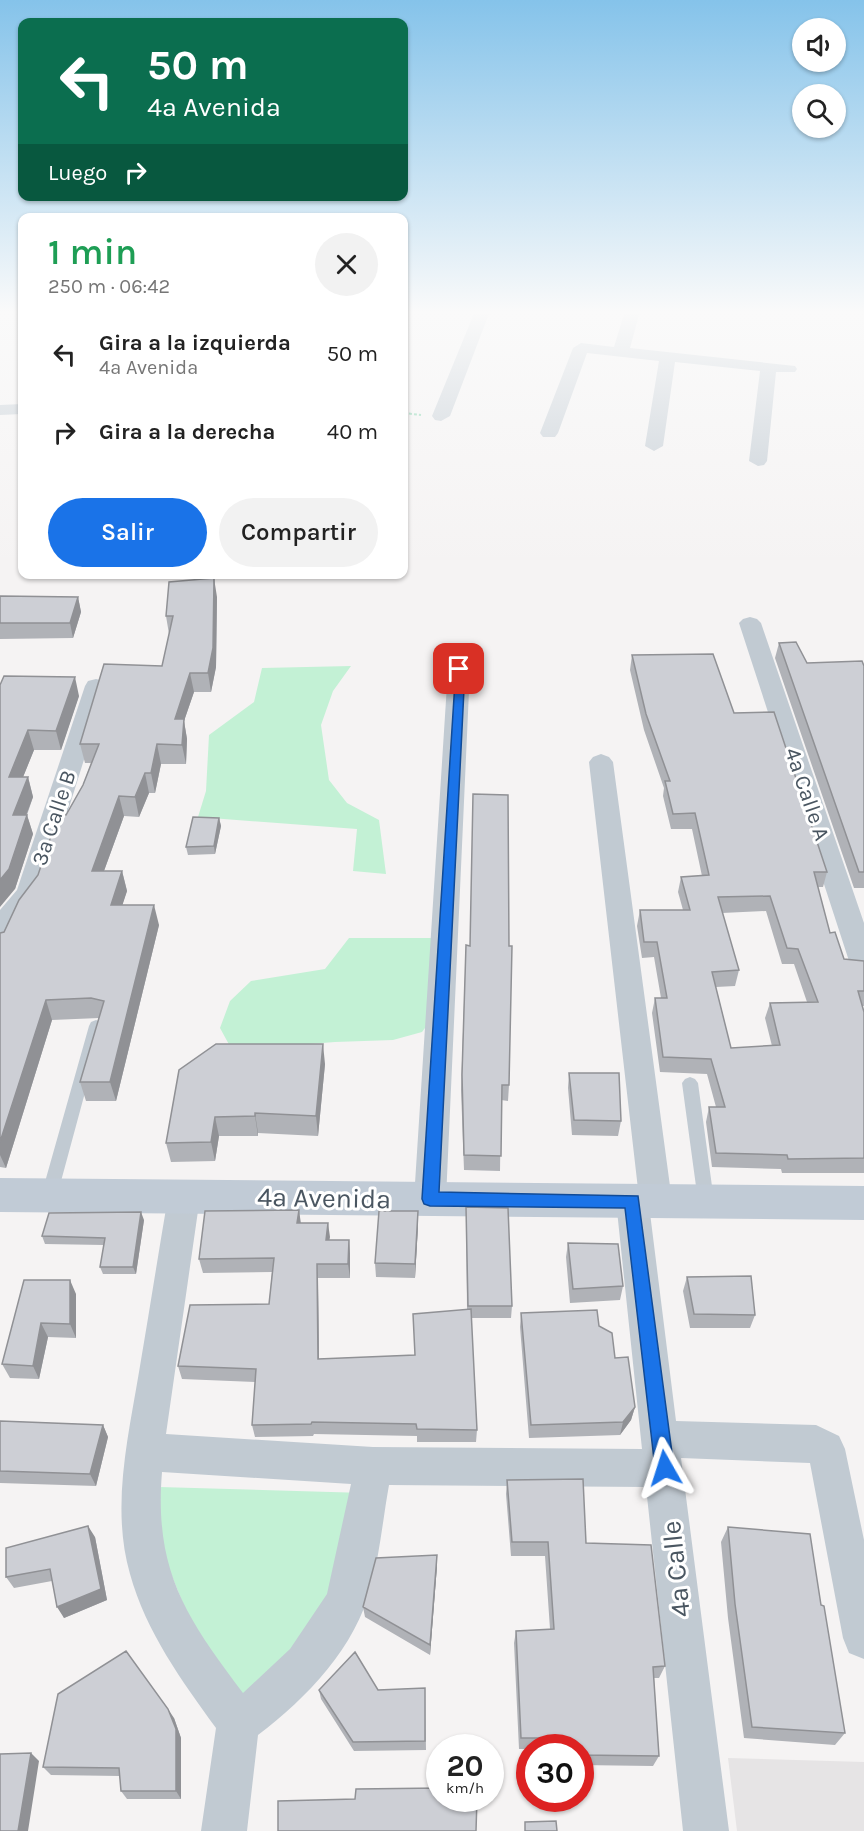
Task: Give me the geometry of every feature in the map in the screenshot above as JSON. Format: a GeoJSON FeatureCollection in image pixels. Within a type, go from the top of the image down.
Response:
{"type":"FeatureCollection","features":[{"type":"Feature","properties":{"kind":"street"},"geometry":{"type":"LineString","coordinates":[[441,416],[449,396]]}},
{"type":"Feature","properties":{"kind":"street"},"geometry":{"type":"LineString","coordinates":[[549,433],[562,396]]}},
{"type":"Feature","properties":{"kind":"street"},"geometry":{"type":"LineString","coordinates":[[654,446],[662,396]]}},
{"type":"Feature","properties":{"kind":"street"},"geometry":{"type":"LineString","coordinates":[[758,461],[765,396]]}},
{"type":"Feature","properties":{"kind":"street"},"geometry":{"type":"LineString","coordinates":[[0,410],[18,409]]}},
{"type":"Feature","properties":{"kind":"street","name":"4a Calle A"},"geometry":{"type":"LineString","coordinates":[[750,623],[864,964]]}},
{"type":"Feature","properties":{"kind":"street"},"geometry":{"type":"LineString","coordinates":[[430,1199],[459,669]]}},
{"type":"Feature","properties":{"kind":"street","name":"3a Calle B"},"geometry":{"type":"LineString","coordinates":[[0,942],[12,914],[29,894],[96,687]]}},
{"type":"Feature","properties":{"kind":"street","name":"4a Calle"},"geometry":{"type":"LineString","coordinates":[[602,762],[644,1201],[663,1454],[706,1831]]}},
{"type":"Feature","properties":{"kind":"street","name":"4a Avenida"},"geometry":{"type":"LineString","coordinates":[[0,1195],[864,1203]]}},
{"type":"Feature","properties":{"kind":"street"},"geometry":{"type":"LineString","coordinates":[[184,1197],[145,1452],[140,1497],[142,1541],[150,1576],[162,1607],[196,1664],[238,1723],[224,1831]]}},
{"type":"Feature","properties":{"kind":"street"},"geometry":{"type":"LineString","coordinates":[[145,1452],[373,1466],[663,1454],[816,1444],[826,1449],[864,1638]]}},
{"type":"Feature","properties":{"kind":"street"},"geometry":{"type":"LineString","coordinates":[[238,1723],[291,1682],[344,1604],[351,1587],[373,1466]]}},
{"type":"Feature","properties":{"kind":"lane"},"geometry":{"type":"LineString","coordinates":[[49,1196],[96,1026]]}},
{"type":"Feature","properties":{"kind":"lane"},"geometry":{"type":"LineString","coordinates":[[690,1083],[706,1201]]}},
{"type":"Feature","properties":{"kind":"shaded area"},"geometry":{"type":"Polygon","coordinates":[[[728,1758],[864,1762],[864,1831],[737,1831],[728,1758]]]}},
{"type":"Feature","properties":{"kind":"green space"},"geometry":{"type":"Polygon","coordinates":[[[351,666],[333,691],[321,725],[329,780],[347,803],[379,820],[386,874],[353,871],[357,829],[198,817],[206,791],[209,735],[254,702],[262,668],[351,666]]]}},
{"type":"Feature","properties":{"kind":"green space"},"geometry":{"type":"Polygon","coordinates":[[[349,938],[435,938],[428,1024],[422,1032],[393,1040],[232,1050],[220,1028],[230,1001],[251,981],[325,969],[349,938]]]}},
{"type":"Feature","properties":{"kind":"green space"},"geometry":{"type":"Polygon","coordinates":[[[159,1487],[365,1493],[353,1586],[237,1736],[156,1537],[159,1487]]]}},
{"type":"Feature","properties":{"kind":"building"},"geometry":{"type":"Polygon","coordinates":[[[214,579],[213,648],[208,673],[190,673],[175,719],[184,719],[182,745],[157,744],[151,773],[145,773],[135,797],[119,796],[92,871],[122,871],[111,905],[154,905],[110,1082],[80,1082],[104,1001],[91,998],[46,1000],[0,1142],[0,933],[4,932],[19,900],[38,875],[58,815],[66,815],[83,785],[99,744],[80,744],[104,664],[162,666],[173,616],[166,616],[169,582],[214,579]]]}},
{"type":"Feature","properties":{"kind":"building"},"geometry":{"type":"Polygon","coordinates":[[[0,596],[78,597],[70,623],[0,623],[0,596]]]}},
{"type":"Feature","properties":{"kind":"building"},"geometry":{"type":"Polygon","coordinates":[[[796,642],[807,663],[862,661],[864,666],[864,872],[859,872],[779,643],[796,642]]]}},
{"type":"Feature","properties":{"kind":"building"},"geometry":{"type":"Polygon","coordinates":[[[713,654],[734,713],[774,712],[827,872],[814,872],[830,933],[835,932],[844,959],[864,961],[864,991],[858,991],[864,1012],[864,1158],[788,1159],[787,1155],[716,1153],[709,1107],[725,1107],[711,1059],[663,1057],[655,998],[667,998],[657,942],[644,942],[640,910],[690,910],[681,877],[709,875],[695,813],[673,814],[665,781],[670,781],[646,714],[632,655],[713,654]],[[770,896],[718,897],[739,970],[712,972],[731,1048],[780,1045],[770,1003],[818,1002],[798,949],[787,948],[770,896]]]}},
{"type":"Feature","properties":{"kind":"building"},"geometry":{"type":"Polygon","coordinates":[[[4,676],[75,677],[56,731],[28,730],[9,777],[28,777],[13,815],[27,815],[9,869],[0,880],[0,685],[4,676]]]}},
{"type":"Feature","properties":{"kind":"building"},"geometry":{"type":"Polygon","coordinates":[[[473,794],[508,795],[509,946],[512,946],[509,1085],[502,1085],[501,1156],[464,1155],[462,1075],[466,945],[470,946],[473,794]]]}},
{"type":"Feature","properties":{"kind":"building"},"geometry":{"type":"Polygon","coordinates":[[[193,817],[219,818],[214,846],[186,847],[193,817]]]}},
{"type":"Feature","properties":{"kind":"building"},"geometry":{"type":"Polygon","coordinates":[[[216,1044],[323,1044],[316,1116],[255,1113],[255,1116],[215,1117],[211,1142],[166,1143],[179,1070],[216,1044]]]}},
{"type":"Feature","properties":{"kind":"building"},"geometry":{"type":"Polygon","coordinates":[[[569,1073],[619,1073],[621,1121],[574,1120],[569,1073]]]}},
{"type":"Feature","properties":{"kind":"building"},"geometry":{"type":"Polygon","coordinates":[[[466,1207],[508,1208],[512,1306],[468,1306],[466,1207]]]}},
{"type":"Feature","properties":{"kind":"building"},"geometry":{"type":"Polygon","coordinates":[[[299,1210],[297,1223],[328,1223],[326,1240],[349,1240],[348,1264],[317,1264],[318,1359],[415,1355],[413,1314],[471,1309],[477,1430],[417,1429],[416,1424],[312,1422],[311,1424],[252,1425],[256,1369],[178,1366],[190,1305],[269,1304],[274,1258],[199,1259],[205,1211],[299,1210]]]}},
{"type":"Feature","properties":{"kind":"building"},"geometry":{"type":"Polygon","coordinates":[[[379,1211],[418,1211],[415,1264],[375,1263],[379,1211]]]}},
{"type":"Feature","properties":{"kind":"building"},"geometry":{"type":"Polygon","coordinates":[[[141,1212],[133,1267],[100,1267],[105,1238],[42,1236],[49,1213],[141,1212]]]}},
{"type":"Feature","properties":{"kind":"building"},"geometry":{"type":"Polygon","coordinates":[[[568,1243],[618,1244],[623,1286],[573,1289],[568,1243]]]}},
{"type":"Feature","properties":{"kind":"building"},"geometry":{"type":"Polygon","coordinates":[[[751,1276],[755,1315],[694,1314],[687,1277],[751,1276]]]}},
{"type":"Feature","properties":{"kind":"building"},"geometry":{"type":"Polygon","coordinates":[[[24,1280],[70,1280],[70,1324],[41,1323],[33,1366],[2,1364],[24,1280]]]}},
{"type":"Feature","properties":{"kind":"building"},"geometry":{"type":"Polygon","coordinates":[[[597,1310],[599,1326],[612,1333],[615,1358],[628,1357],[635,1407],[623,1422],[531,1425],[521,1313],[597,1310]]]}},
{"type":"Feature","properties":{"kind":"building"},"geometry":{"type":"Polygon","coordinates":[[[0,1421],[103,1425],[90,1474],[0,1471],[0,1421]]]}},
{"type":"Feature","properties":{"kind":"building"},"geometry":{"type":"Polygon","coordinates":[[[583,1479],[586,1543],[651,1545],[665,1666],[653,1667],[659,1756],[594,1755],[594,1734],[521,1734],[516,1631],[554,1629],[548,1542],[512,1542],[507,1480],[583,1479]]]}},
{"type":"Feature","properties":{"kind":"building"},"geometry":{"type":"Polygon","coordinates":[[[88,1526],[101,1589],[57,1607],[50,1569],[6,1577],[6,1548],[88,1526]]]}},
{"type":"Feature","properties":{"kind":"building"},"geometry":{"type":"Polygon","coordinates":[[[728,1527],[810,1534],[845,1733],[752,1727],[735,1604],[728,1527]]]}},
{"type":"Feature","properties":{"kind":"building"},"geometry":{"type":"Polygon","coordinates":[[[437,1555],[430,1645],[363,1607],[376,1558],[437,1555]]]}},
{"type":"Feature","properties":{"kind":"building"},"geometry":{"type":"Polygon","coordinates":[[[126,1651],[168,1709],[176,1729],[176,1791],[121,1791],[119,1768],[43,1767],[58,1694],[126,1651]]]}},
{"type":"Feature","properties":{"kind":"building"},"geometry":{"type":"Polygon","coordinates":[[[355,1652],[378,1690],[425,1688],[425,1741],[353,1742],[319,1690],[355,1652]]]}},
{"type":"Feature","properties":{"kind":"building"},"geometry":{"type":"Polygon","coordinates":[[[31,1753],[18,1831],[0,1831],[0,1754],[31,1753]]]}},
{"type":"Feature","properties":{"kind":"building"},"geometry":{"type":"Polygon","coordinates":[[[426,1788],[426,1812],[477,1812],[476,1831],[278,1831],[278,1801],[355,1799],[356,1789],[426,1788]]]}},
{"type":"Feature","properties":{"kind":"building"},"geometry":{"type":"Polygon","coordinates":[[[556,1821],[557,1831],[525,1831],[525,1822],[556,1821]]]}},
{"type":"Feature","properties":{"kind":"route"},"geometry":{"type":"LineString","coordinates":[[459,669],[430,1199],[632,1201],[665,1468]]}}]}
